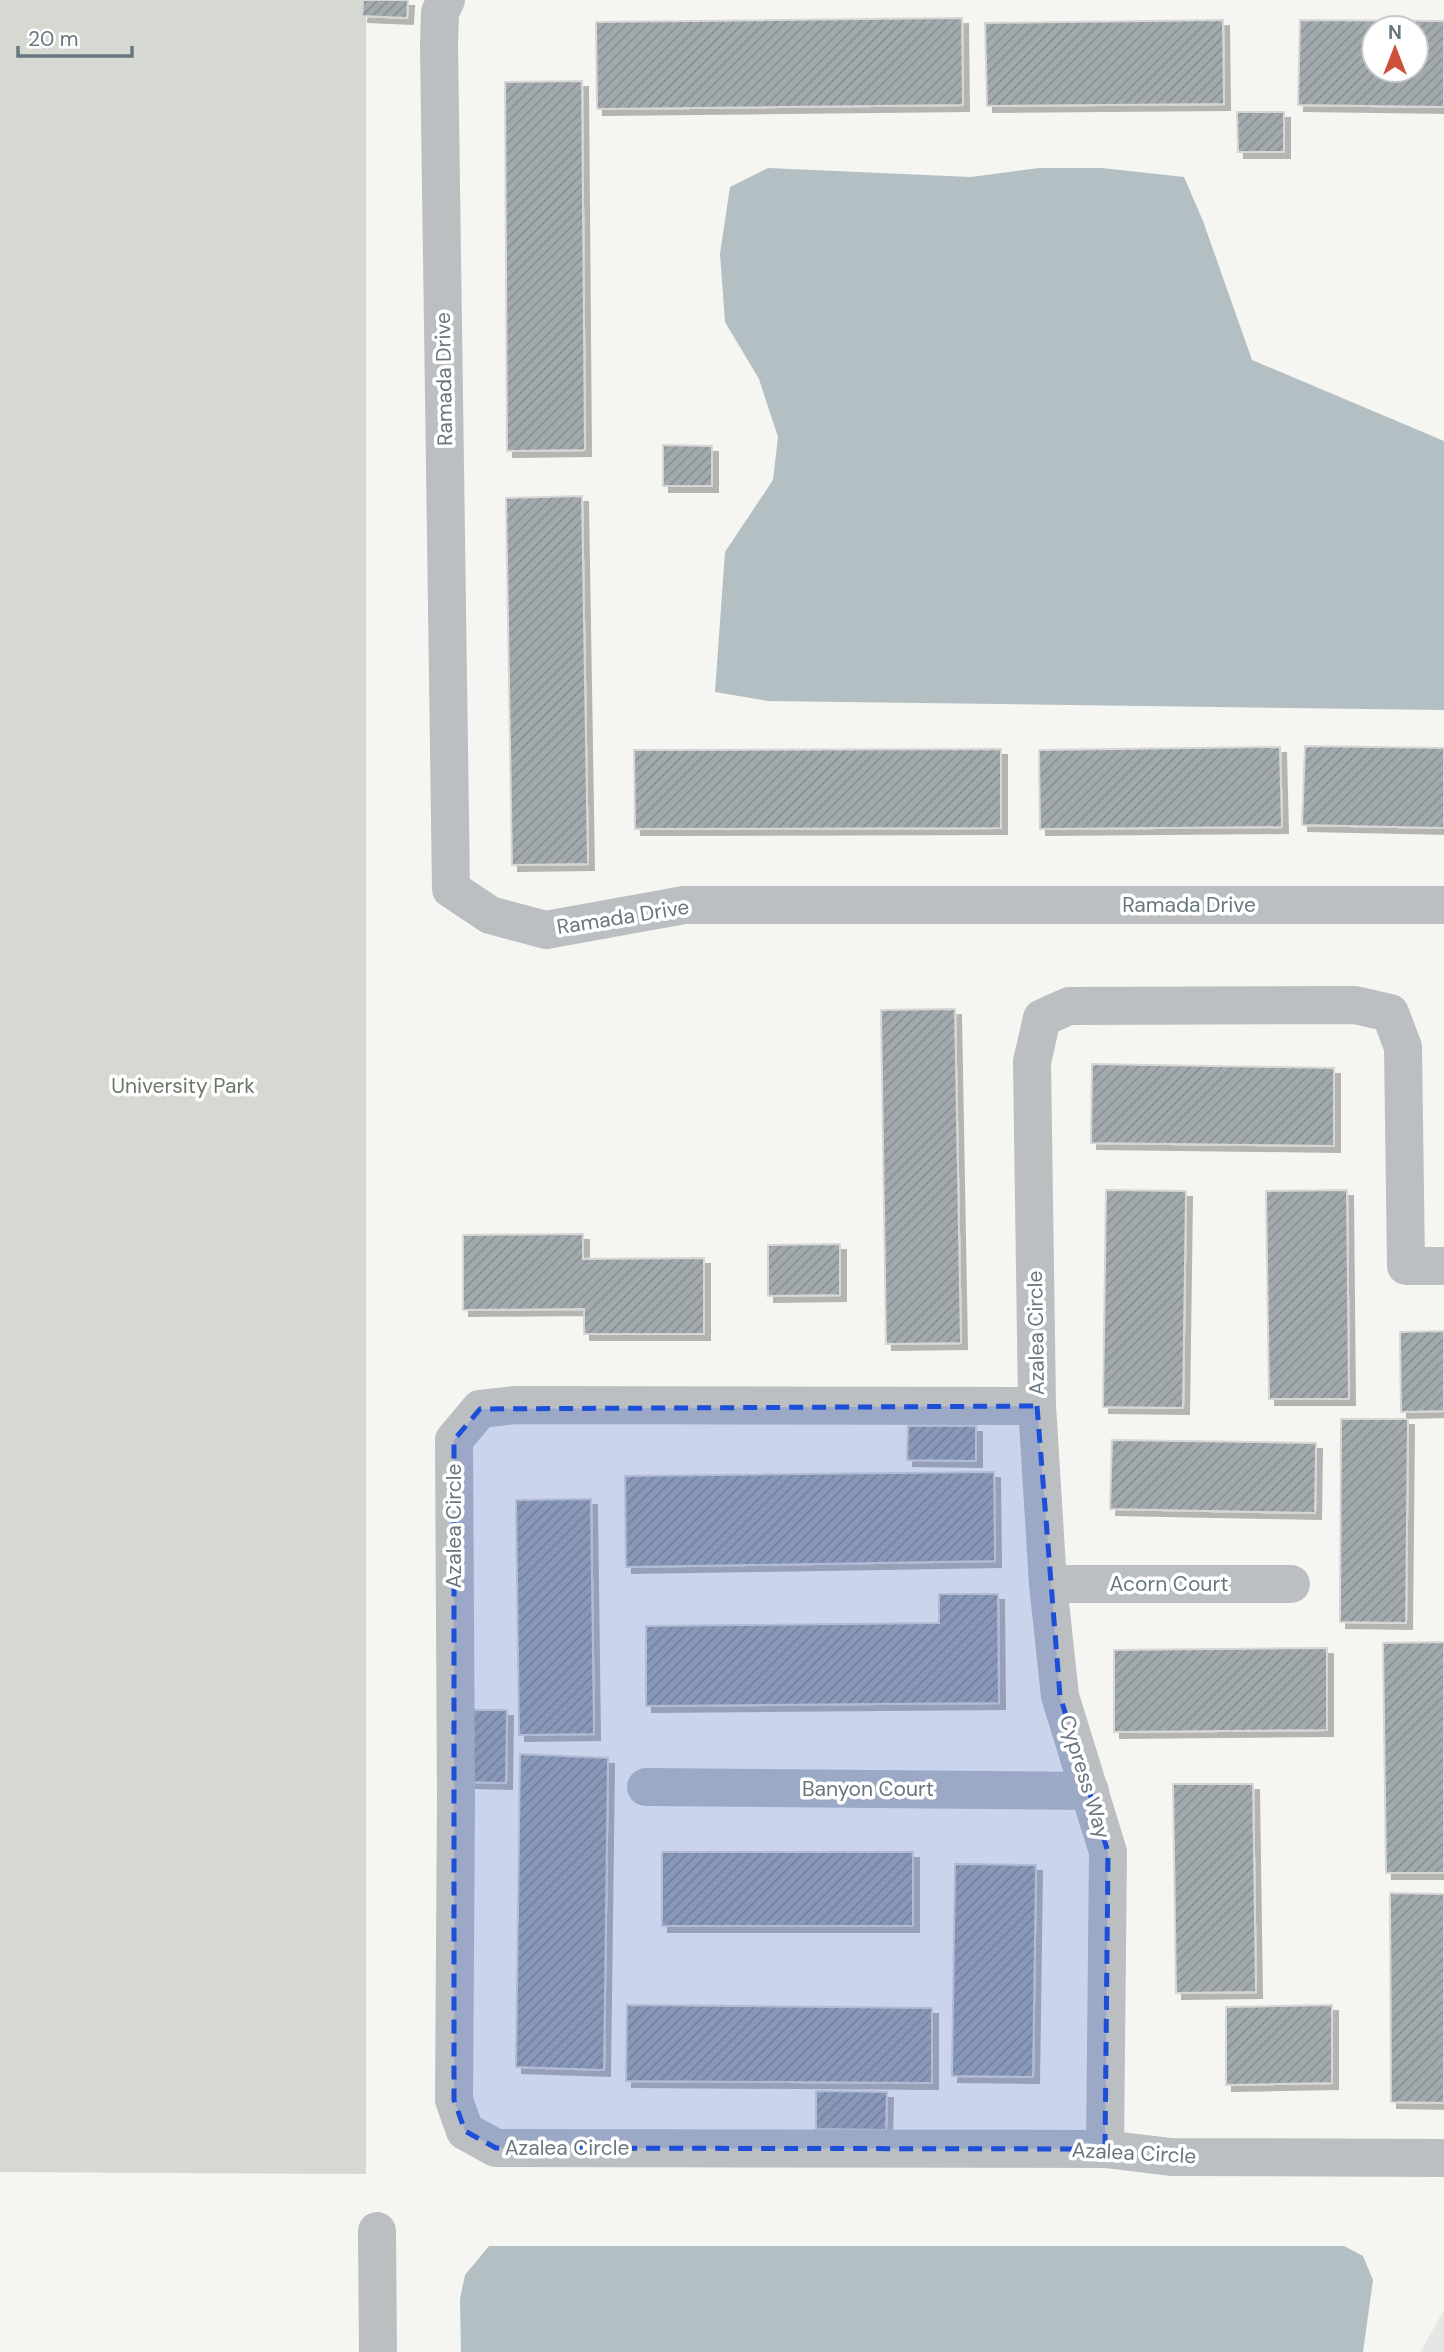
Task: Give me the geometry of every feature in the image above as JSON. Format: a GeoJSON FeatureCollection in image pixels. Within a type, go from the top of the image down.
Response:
{"type":"FeatureCollection","features":[{"type":"Feature","properties":{"kind":"street","name":"Ramada Drive"},"geometry":{"type":"LineString","coordinates":[[446,0],[440,12],[439,45],[451,889],[490,915],[546,930],[684,905],[1444,905]]}},
{"type":"Feature","properties":{"kind":"street","name":"Azalea Circle"},"geometry":{"type":"LineString","coordinates":[[1444,1266],[1406,1266],[1403,1047],[1390,1013],[1355,1005],[1069,1006],[1042,1018],[1032,1062],[1037,1406],[516,1405],[480,1409],[454,1440],[454,2100],[465,2132],[496,2148],[1105,2149],[1171,2157],[1444,2158]]}},
{"type":"Feature","properties":{"kind":"street","name":"Cypress Way"},"geometry":{"type":"LineString","coordinates":[[1037,1406],[1048,1584],[1060,1696],[1108,1852],[1105,2149]]}},
{"type":"Feature","properties":{"kind":"street","name":"Acorn Court"},"geometry":{"type":"LineString","coordinates":[[1048,1584],[1291,1584]]}},
{"type":"Feature","properties":{"kind":"street","name":"Banyon Court"},"geometry":{"type":"LineString","coordinates":[[646,1787],[1090,1791]]}},
{"type":"Feature","properties":{"kind":"street"},"geometry":{"type":"LineString","coordinates":[[377,2231],[378,2352]]}},
{"type":"Feature","properties":{"kind":"highlighted area"},"geometry":{"type":"Polygon","coordinates":[[[1037,1406],[1060,1696],[1108,1852],[1105,2149],[496,2148],[465,2131],[454,2100],[454,1440],[480,1409],[1037,1406]]]}},
{"type":"Feature","properties":{"kind":"shaded area"},"geometry":{"type":"Polygon","coordinates":[[[768,168],[971,177],[1039,168],[1102,168],[1184,177],[1203,221],[1252,360],[1444,441],[1444,710],[768,701],[715,692],[725,552],[773,480],[778,437],[759,379],[725,322],[720,254],[730,187],[768,168]]]}},
{"type":"Feature","properties":{"kind":"shaded area"},"geometry":{"type":"Polygon","coordinates":[[[489,2246],[1344,2246],[1363,2256],[1373,2280],[1363,2352],[461,2352],[460,2299],[465,2275],[489,2246]]]}},
{"type":"Feature","properties":{"kind":"shaded area"},"geometry":{"type":"Polygon","coordinates":[[[1444,2310],[1444,2352],[1420,2352],[1444,2310]]]}},
{"type":"Feature","properties":{"kind":"green space","name":"University Park"},"geometry":{"type":"Polygon","coordinates":[[[0,0],[366,0],[366,2174],[0,2172],[0,0]]]}},
{"type":"Feature","properties":{"kind":"building"},"geometry":{"type":"Polygon","coordinates":[[[363,0],[408,0],[407,18],[362,16],[363,0]]]}},
{"type":"Feature","properties":{"kind":"building"},"geometry":{"type":"Polygon","coordinates":[[[962,18],[963,105],[597,109],[596,22],[962,18]]]}},
{"type":"Feature","properties":{"kind":"building"},"geometry":{"type":"Polygon","coordinates":[[[1223,20],[1224,104],[987,106],[985,23],[1223,20]]]}},
{"type":"Feature","properties":{"kind":"building"},"geometry":{"type":"Polygon","coordinates":[[[1300,20],[1360,20],[1360,84],[1430,84],[1430,21],[1444,21],[1444,107],[1298,105],[1300,20]]]}},
{"type":"Feature","properties":{"kind":"building"},"geometry":{"type":"Polygon","coordinates":[[[582,81],[585,450],[507,451],[505,82],[582,81]]]}},
{"type":"Feature","properties":{"kind":"building"},"geometry":{"type":"Polygon","coordinates":[[[1237,112],[1284,112],[1284,152],[1238,152],[1237,112]]]}},
{"type":"Feature","properties":{"kind":"building"},"geometry":{"type":"Polygon","coordinates":[[[663,445],[712,446],[712,486],[663,486],[663,445]]]}},
{"type":"Feature","properties":{"kind":"building"},"geometry":{"type":"Polygon","coordinates":[[[582,496],[588,864],[512,865],[506,498],[582,496]]]}},
{"type":"Feature","properties":{"kind":"building"},"geometry":{"type":"Polygon","coordinates":[[[1305,746],[1444,748],[1444,828],[1302,825],[1305,746]]]}},
{"type":"Feature","properties":{"kind":"building"},"geometry":{"type":"Polygon","coordinates":[[[1280,747],[1282,827],[1040,829],[1039,750],[1280,747]]]}},
{"type":"Feature","properties":{"kind":"building"},"geometry":{"type":"Polygon","coordinates":[[[1001,749],[1001,828],[635,829],[634,750],[1001,749]]]}},
{"type":"Feature","properties":{"kind":"building"},"geometry":{"type":"Polygon","coordinates":[[[955,1009],[961,1343],[886,1344],[881,1010],[955,1009]]]}},
{"type":"Feature","properties":{"kind":"building"},"geometry":{"type":"Polygon","coordinates":[[[1092,1064],[1334,1068],[1334,1146],[1091,1143],[1092,1064]]]}},
{"type":"Feature","properties":{"kind":"building"},"geometry":{"type":"Polygon","coordinates":[[[1106,1190],[1186,1191],[1183,1408],[1103,1407],[1106,1190]]]}},
{"type":"Feature","properties":{"kind":"building"},"geometry":{"type":"Polygon","coordinates":[[[1347,1190],[1349,1399],[1269,1399],[1266,1191],[1347,1190]]]}},
{"type":"Feature","properties":{"kind":"building"},"geometry":{"type":"Polygon","coordinates":[[[583,1234],[583,1259],[704,1258],[704,1334],[584,1334],[584,1309],[463,1310],[463,1235],[583,1234]]]}},
{"type":"Feature","properties":{"kind":"building"},"geometry":{"type":"Polygon","coordinates":[[[840,1244],[840,1295],[768,1296],[768,1245],[840,1244]]]}},
{"type":"Feature","properties":{"kind":"building"},"geometry":{"type":"Polygon","coordinates":[[[1444,1331],[1444,1411],[1401,1412],[1400,1332],[1444,1331]]]}},
{"type":"Feature","properties":{"kind":"building"},"geometry":{"type":"Polygon","coordinates":[[[1341,1419],[1408,1419],[1406,1623],[1340,1622],[1341,1419]]]}},
{"type":"Feature","properties":{"kind":"building"},"geometry":{"type":"Polygon","coordinates":[[[908,1426],[976,1426],[976,1461],[907,1460],[908,1426]]]}},
{"type":"Feature","properties":{"kind":"building"},"geometry":{"type":"Polygon","coordinates":[[[1112,1440],[1316,1443],[1315,1513],[1110,1509],[1112,1440]]]}},
{"type":"Feature","properties":{"kind":"building"},"geometry":{"type":"Polygon","coordinates":[[[994,1472],[995,1561],[626,1567],[625,1476],[994,1472]]]}},
{"type":"Feature","properties":{"kind":"building"},"geometry":{"type":"Polygon","coordinates":[[[591,1499],[594,1734],[519,1735],[516,1500],[591,1499]]]}},
{"type":"Feature","properties":{"kind":"building"},"geometry":{"type":"Polygon","coordinates":[[[939,1594],[998,1594],[999,1703],[646,1706],[646,1626],[939,1623],[939,1594]]]}},
{"type":"Feature","properties":{"kind":"building"},"geometry":{"type":"Polygon","coordinates":[[[1444,1642],[1444,1873],[1386,1873],[1383,1643],[1444,1642]]]}},
{"type":"Feature","properties":{"kind":"building"},"geometry":{"type":"Polygon","coordinates":[[[1327,1648],[1327,1730],[1114,1732],[1114,1650],[1327,1648]]]}},
{"type":"Feature","properties":{"kind":"building"},"geometry":{"type":"Polygon","coordinates":[[[470,1710],[507,1710],[506,1783],[470,1782],[470,1710]]]}},
{"type":"Feature","properties":{"kind":"building"},"geometry":{"type":"Polygon","coordinates":[[[520,1754],[608,1758],[604,2070],[516,2067],[520,1754]]]}},
{"type":"Feature","properties":{"kind":"building"},"geometry":{"type":"Polygon","coordinates":[[[1173,1784],[1253,1784],[1256,1992],[1176,1993],[1173,1784]]]}},
{"type":"Feature","properties":{"kind":"building"},"geometry":{"type":"Polygon","coordinates":[[[662,1852],[913,1852],[913,1926],[662,1926],[662,1852]]]}},
{"type":"Feature","properties":{"kind":"building"},"geometry":{"type":"Polygon","coordinates":[[[955,1864],[1036,1865],[1033,2077],[952,2076],[955,1864]]]}},
{"type":"Feature","properties":{"kind":"building"},"geometry":{"type":"Polygon","coordinates":[[[1390,1893],[1444,1894],[1444,2103],[1391,2102],[1390,1893]]]}},
{"type":"Feature","properties":{"kind":"building"},"geometry":{"type":"Polygon","coordinates":[[[627,2005],[932,2008],[932,2083],[626,2081],[627,2005]]]}},
{"type":"Feature","properties":{"kind":"building"},"geometry":{"type":"Polygon","coordinates":[[[1332,2005],[1332,2083],[1226,2085],[1226,2007],[1332,2005]]]}},
{"type":"Feature","properties":{"kind":"building"},"geometry":{"type":"Polygon","coordinates":[[[816,2091],[887,2092],[886,2130],[816,2129],[816,2091]]]}}]}
